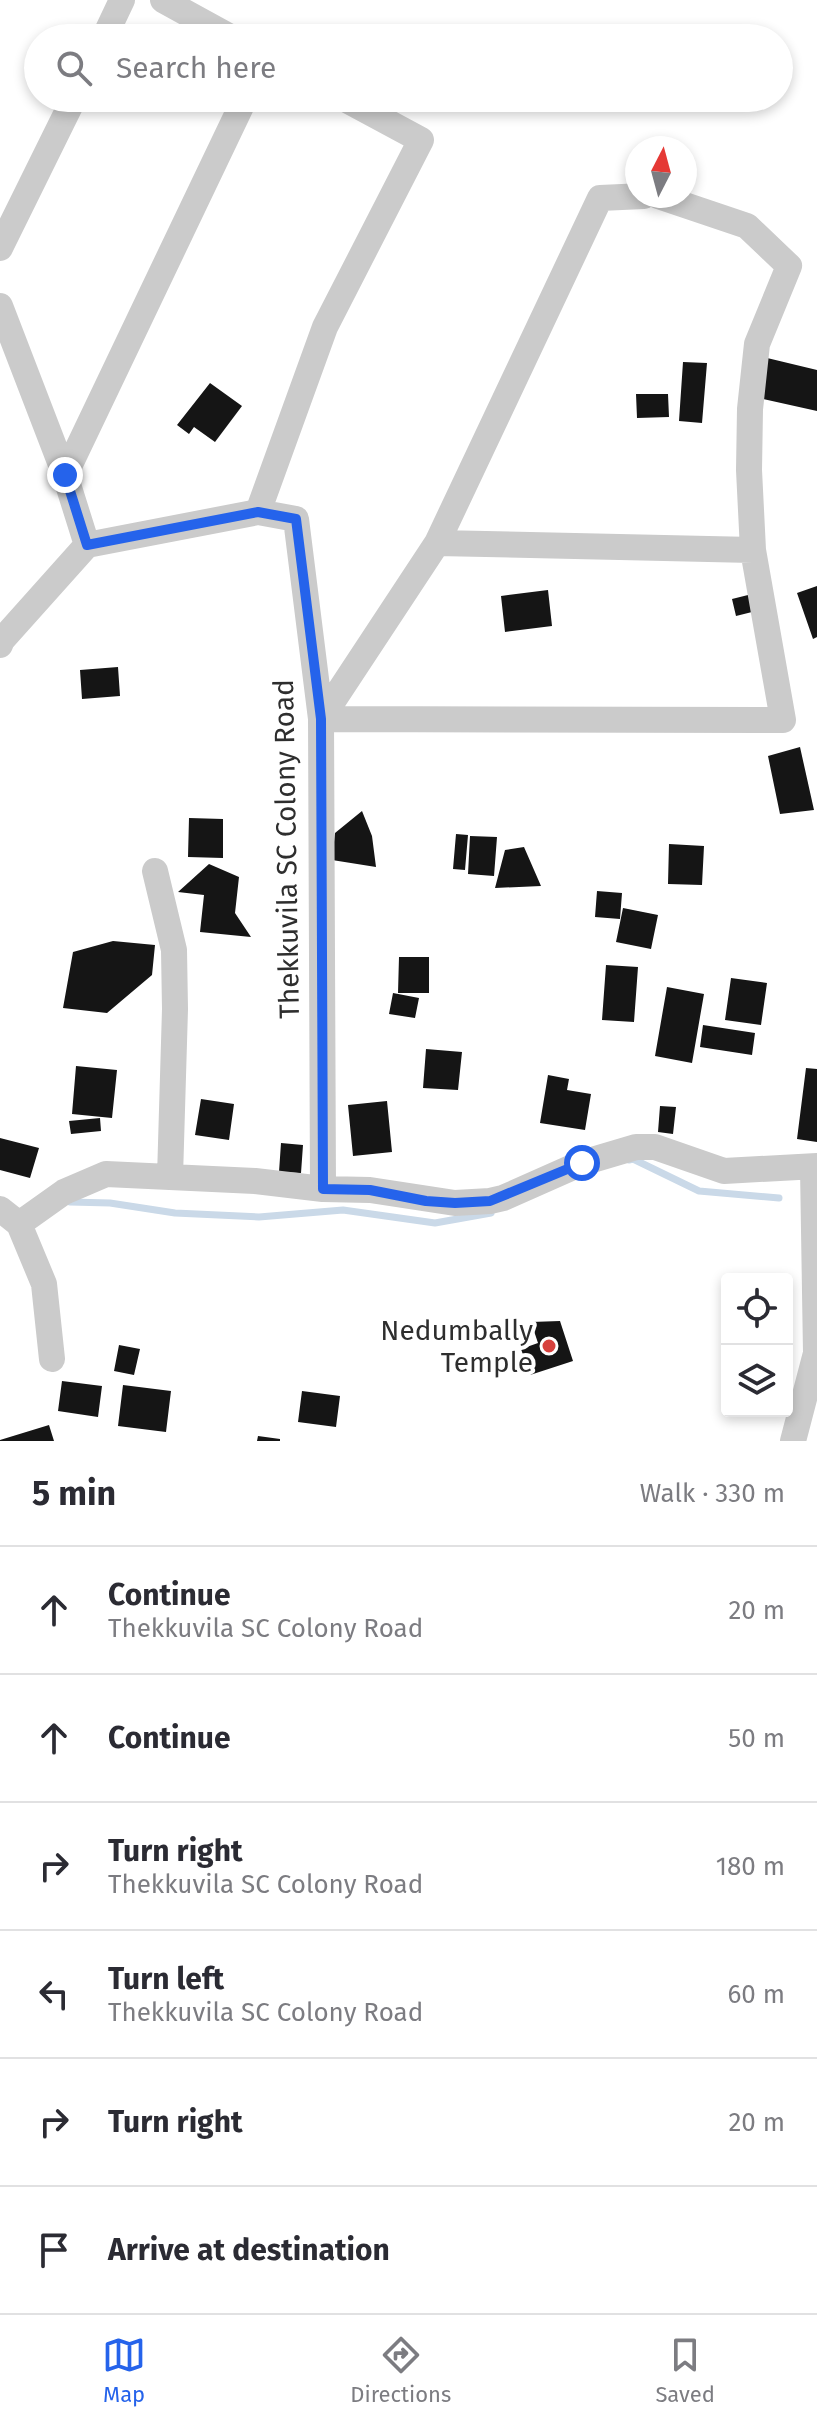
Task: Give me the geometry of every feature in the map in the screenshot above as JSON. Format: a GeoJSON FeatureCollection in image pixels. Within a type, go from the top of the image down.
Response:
{"type":"FeatureCollection","features":[{"type":"Feature","properties":{"kind":"street"},"geometry":{"type":"LineString","coordinates":[[111,24],[122,0]]}},
{"type":"Feature","properties":{"kind":"street"},"geometry":{"type":"LineString","coordinates":[[163,0],[207,24]]}},
{"type":"Feature","properties":{"kind":"street"},"geometry":{"type":"LineString","coordinates":[[0,248],[67,112]]}},
{"type":"Feature","properties":{"kind":"street"},"geometry":{"type":"LineString","coordinates":[[65,475],[238,112]]}},
{"type":"Feature","properties":{"kind":"street"},"geometry":{"type":"LineString","coordinates":[[258,512],[325,327],[421,140],[369,112]]}},
{"type":"Feature","properties":{"kind":"street"},"geometry":{"type":"LineString","coordinates":[[321,719],[437,543],[600,198],[625,197]]}},
{"type":"Feature","properties":{"kind":"street"},"geometry":{"type":"LineString","coordinates":[[321,719],[783,720],[753,550],[749,470],[750,409],[757,344],[789,266],[747,226],[694,208]]}},
{"type":"Feature","properties":{"kind":"street"},"geometry":{"type":"LineString","coordinates":[[0,306],[65,475],[87,545],[1,641]]}},
{"type":"Feature","properties":{"kind":"street","name":"Thekkuvila SC Colony Road"},"geometry":{"type":"LineString","coordinates":[[87,545],[258,512],[296,519],[321,719],[323,1189]]}},
{"type":"Feature","properties":{"kind":"street"},"geometry":{"type":"LineString","coordinates":[[437,543],[753,550]]}},
{"type":"Feature","properties":{"kind":"street"},"geometry":{"type":"LineString","coordinates":[[155,871],[174,950],[170,1177]]}},
{"type":"Feature","properties":{"kind":"street"},"geometry":{"type":"LineString","coordinates":[[52,1359],[44,1284],[9,1217],[106,1174],[370,1190],[426,1201],[455,1203],[490,1201],[582,1163],[636,1147],[655,1147],[724,1171],[815,1167],[816,1353],[793,1441]]}},
{"type":"Feature","properties":{"kind":"building"},"geometry":{"type":"Polygon","coordinates":[[[763,357],[817,370],[817,411],[754,397],[763,357]]]}},
{"type":"Feature","properties":{"kind":"building"},"geometry":{"type":"Polygon","coordinates":[[[683,362],[707,363],[702,423],[679,421],[683,362]]]}},
{"type":"Feature","properties":{"kind":"building"},"geometry":{"type":"Polygon","coordinates":[[[210,383],[242,406],[215,442],[194,427],[189,434],[177,425],[210,383]]]}},
{"type":"Feature","properties":{"kind":"building"},"geometry":{"type":"Polygon","coordinates":[[[636,394],[668,394],[669,417],[637,418],[636,394]]]}},
{"type":"Feature","properties":{"kind":"building"},"geometry":{"type":"Polygon","coordinates":[[[817,586],[817,637],[813,639],[797,593],[817,586]]]}},
{"type":"Feature","properties":{"kind":"building"},"geometry":{"type":"Polygon","coordinates":[[[548,590],[552,626],[505,632],[501,596],[548,590]]]}},
{"type":"Feature","properties":{"kind":"building"},"geometry":{"type":"Polygon","coordinates":[[[752,594],[756,611],[736,616],[732,599],[752,594]]]}},
{"type":"Feature","properties":{"kind":"building"},"geometry":{"type":"Polygon","coordinates":[[[118,667],[120,696],[82,699],[80,670],[118,667]]]}},
{"type":"Feature","properties":{"kind":"building"},"geometry":{"type":"Polygon","coordinates":[[[800,747],[814,810],[780,814],[768,756],[800,747]]]}},
{"type":"Feature","properties":{"kind":"building"},"geometry":{"type":"Polygon","coordinates":[[[362,811],[372,836],[376,867],[332,860],[335,833],[362,811]]]}},
{"type":"Feature","properties":{"kind":"building"},"geometry":{"type":"Polygon","coordinates":[[[189,818],[223,819],[223,858],[188,857],[189,818]]]}},
{"type":"Feature","properties":{"kind":"building"},"geometry":{"type":"Polygon","coordinates":[[[456,834],[468,835],[465,870],[453,869],[456,834]]]}},
{"type":"Feature","properties":{"kind":"building"},"geometry":{"type":"Polygon","coordinates":[[[470,836],[497,837],[494,876],[468,874],[470,836]]]}},
{"type":"Feature","properties":{"kind":"building"},"geometry":{"type":"Polygon","coordinates":[[[669,844],[704,846],[702,885],[668,884],[669,844]]]}},
{"type":"Feature","properties":{"kind":"building"},"geometry":{"type":"Polygon","coordinates":[[[524,847],[541,886],[495,888],[505,850],[524,847]]]}},
{"type":"Feature","properties":{"kind":"building"},"geometry":{"type":"Polygon","coordinates":[[[209,864],[239,877],[235,913],[251,937],[200,932],[204,895],[178,892],[209,864]]]}},
{"type":"Feature","properties":{"kind":"building"},"geometry":{"type":"Polygon","coordinates":[[[597,891],[622,893],[620,919],[595,917],[597,891]]]}},
{"type":"Feature","properties":{"kind":"building"},"geometry":{"type":"Polygon","coordinates":[[[623,908],[658,915],[651,949],[616,942],[623,908]]]}},
{"type":"Feature","properties":{"kind":"building"},"geometry":{"type":"Polygon","coordinates":[[[113,941],[155,945],[152,975],[107,1013],[63,1008],[73,952],[113,941]]]}},
{"type":"Feature","properties":{"kind":"building"},"geometry":{"type":"Polygon","coordinates":[[[399,957],[429,957],[429,993],[398,993],[399,957]]]}},
{"type":"Feature","properties":{"kind":"building"},"geometry":{"type":"Polygon","coordinates":[[[606,965],[638,967],[634,1022],[602,1020],[606,965]]]}},
{"type":"Feature","properties":{"kind":"building"},"geometry":{"type":"Polygon","coordinates":[[[731,978],[767,983],[761,1025],[725,1020],[731,978]]]}},
{"type":"Feature","properties":{"kind":"building"},"geometry":{"type":"Polygon","coordinates":[[[667,987],[704,994],[692,1063],[655,1056],[667,987]]]}},
{"type":"Feature","properties":{"kind":"building"},"geometry":{"type":"Polygon","coordinates":[[[393,993],[419,998],[415,1018],[389,1014],[393,993]]]}},
{"type":"Feature","properties":{"kind":"building"},"geometry":{"type":"Polygon","coordinates":[[[703,1025],[755,1033],[752,1055],[700,1047],[703,1025]]]}},
{"type":"Feature","properties":{"kind":"building"},"geometry":{"type":"Polygon","coordinates":[[[426,1049],[462,1052],[458,1090],[423,1088],[426,1049]]]}},
{"type":"Feature","properties":{"kind":"building"},"geometry":{"type":"Polygon","coordinates":[[[76,1066],[117,1070],[112,1118],[72,1114],[76,1066]]]}},
{"type":"Feature","properties":{"kind":"building"},"geometry":{"type":"Polygon","coordinates":[[[806,1068],[817,1069],[817,1142],[797,1139],[806,1068]]]}},
{"type":"Feature","properties":{"kind":"building"},"geometry":{"type":"Polygon","coordinates":[[[548,1075],[569,1079],[567,1090],[591,1094],[585,1130],[540,1123],[548,1075]]]}},
{"type":"Feature","properties":{"kind":"building"},"geometry":{"type":"Polygon","coordinates":[[[201,1099],[234,1104],[229,1140],[195,1135],[201,1099]]]}},
{"type":"Feature","properties":{"kind":"building"},"geometry":{"type":"Polygon","coordinates":[[[387,1101],[392,1152],[353,1156],[348,1105],[387,1101]]]}},
{"type":"Feature","properties":{"kind":"building"},"geometry":{"type":"Polygon","coordinates":[[[660,1106],[676,1107],[673,1134],[658,1132],[660,1106]]]}},
{"type":"Feature","properties":{"kind":"building"},"geometry":{"type":"Polygon","coordinates":[[[100,1118],[101,1131],[71,1134],[69,1121],[100,1118]]]}},
{"type":"Feature","properties":{"kind":"building"},"geometry":{"type":"Polygon","coordinates":[[[0,1138],[39,1148],[30,1178],[0,1170],[0,1138]]]}},
{"type":"Feature","properties":{"kind":"building"},"geometry":{"type":"Polygon","coordinates":[[[281,1143],[303,1145],[301,1173],[279,1172],[281,1143]]]}},
{"type":"Feature","properties":{"kind":"building","name":"Nedumbally Temple"},"geometry":{"type":"Polygon","coordinates":[[[560,1321],[573,1361],[530,1375],[521,1349],[538,1343],[531,1322],[560,1321]]]}},
{"type":"Feature","properties":{"kind":"building"},"geometry":{"type":"Polygon","coordinates":[[[119,1345],[140,1349],[134,1375],[114,1371],[119,1345]]]}},
{"type":"Feature","properties":{"kind":"building"},"geometry":{"type":"Polygon","coordinates":[[[62,1381],[102,1386],[98,1417],[58,1411],[62,1381]]]}},
{"type":"Feature","properties":{"kind":"building"},"geometry":{"type":"Polygon","coordinates":[[[123,1385],[171,1391],[166,1432],[118,1426],[123,1385]]]}},
{"type":"Feature","properties":{"kind":"building"},"geometry":{"type":"Polygon","coordinates":[[[302,1391],[340,1396],[336,1427],[298,1422],[302,1391]]]}},
{"type":"Feature","properties":{"kind":"building"},"geometry":{"type":"Polygon","coordinates":[[[49,1425],[54,1441],[0,1441],[0,1440],[49,1425]]]}},
{"type":"Feature","properties":{"kind":"building"},"geometry":{"type":"Polygon","coordinates":[[[258,1436],[280,1439],[280,1441],[257,1441],[258,1436]]]}},
{"type":"Feature","properties":{"kind":"waterway"},"geometry":{"type":"LineString","coordinates":[[629,1160],[633,1159],[699,1191],[779,1198]]}},
{"type":"Feature","properties":{"kind":"waterway"},"geometry":{"type":"LineString","coordinates":[[70,1202],[110,1203],[175,1213],[259,1217],[343,1210],[435,1223],[491,1213]]}},
{"type":"Feature","properties":{"kind":"place","name":"Nedumbally Temple"},"geometry":{"type":"Point","coordinates":[549,1346]}},
{"type":"Feature","properties":{"kind":"route"},"geometry":{"type":"LineString","coordinates":[[65,475],[87,545],[258,512],[296,519],[321,719],[323,1189],[370,1190],[426,1201],[490,1201],[582,1163]]}}]}
